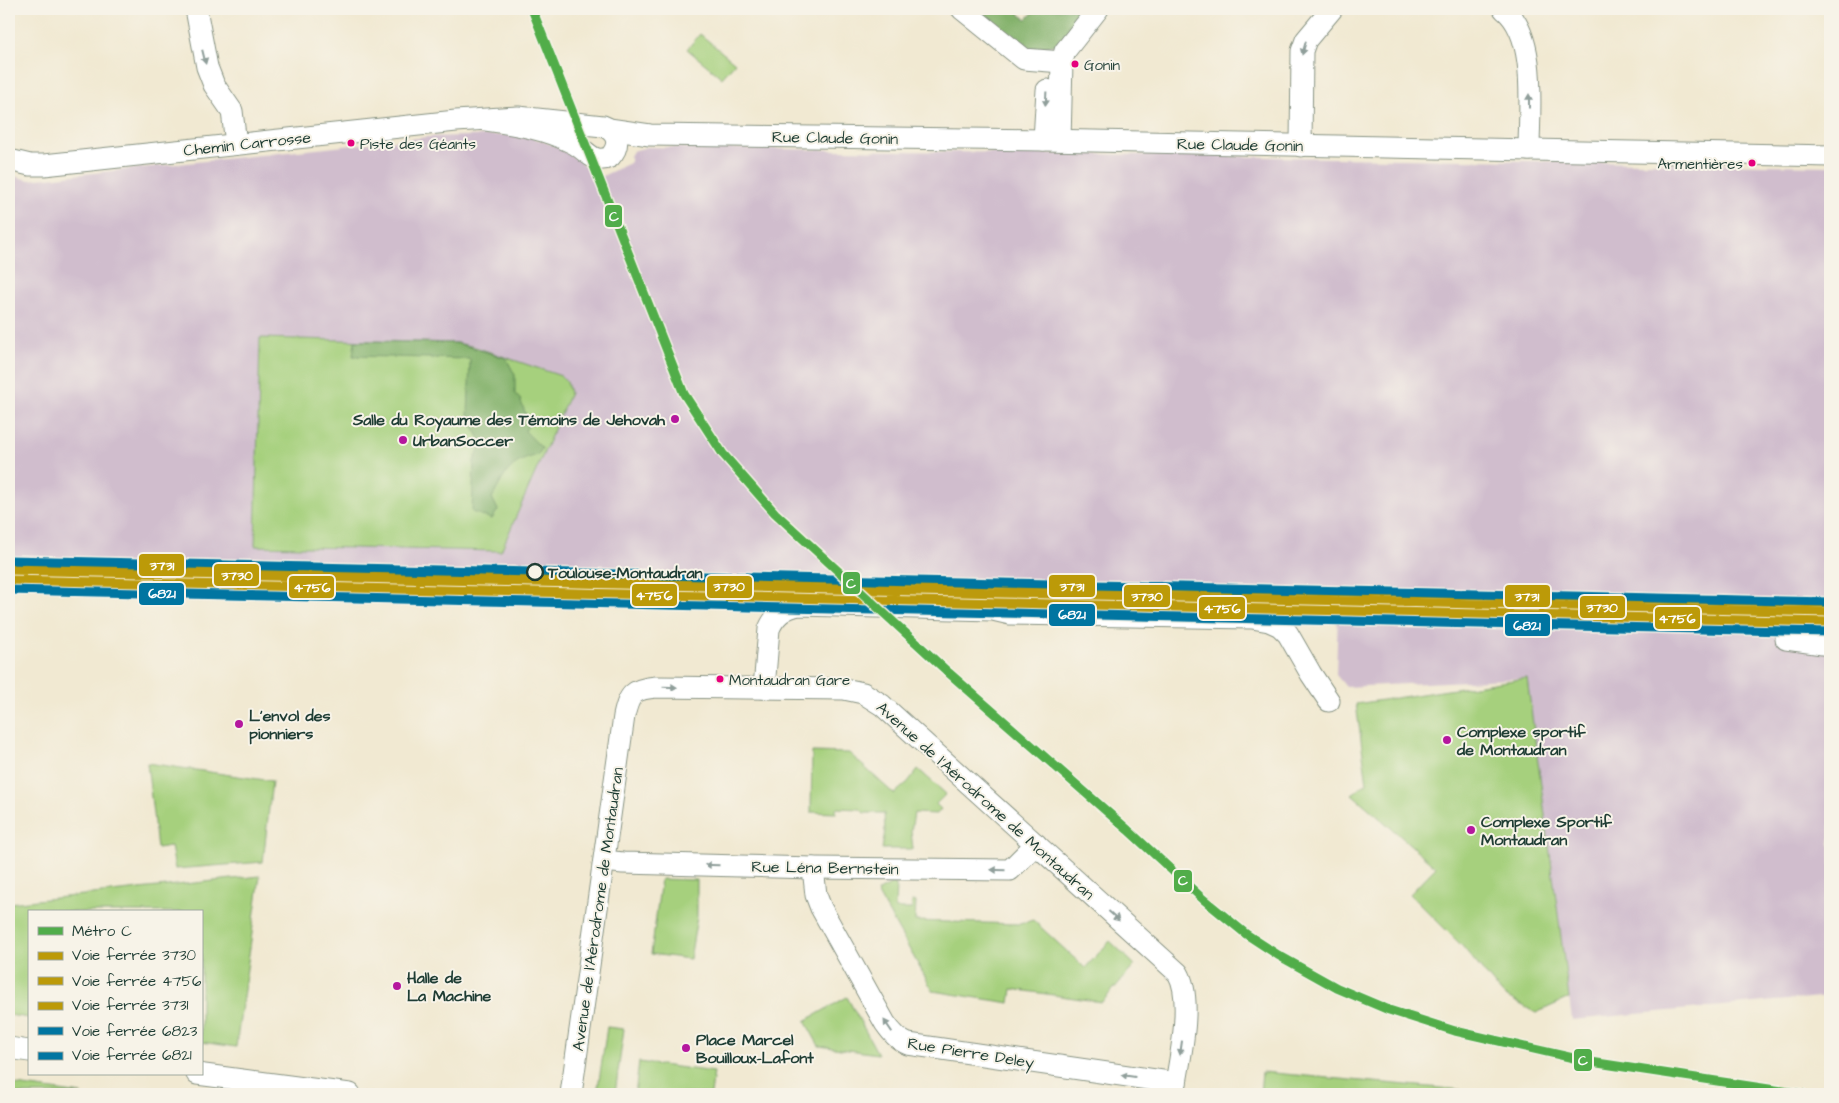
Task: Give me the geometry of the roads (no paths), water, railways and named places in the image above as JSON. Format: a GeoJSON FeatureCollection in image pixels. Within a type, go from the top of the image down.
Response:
{"type":"FeatureCollection","features":[{"type":"Feature","properties":{"kind":"street"},"geometry":{"type":"LineString","coordinates":[[196,9],[207,68],[214,85],[232,112],[236,144]]}},
{"type":"Feature","properties":{"kind":"street"},"geometry":{"type":"LineString","coordinates":[[962,9],[1024,59],[1062,62]]}},
{"type":"Feature","properties":{"kind":"street"},"geometry":{"type":"LineString","coordinates":[[1052,140],[1064,51],[1098,9]]}},
{"type":"Feature","properties":{"kind":"street"},"geometry":{"type":"LineString","coordinates":[[1301,146],[1302,51],[1306,40],[1332,9]]}},
{"type":"Feature","properties":{"kind":"street"},"geometry":{"type":"LineString","coordinates":[[1504,9],[1517,23],[1524,46],[1529,76],[1529,150]]}},
{"type":"Feature","properties":{"kind":"street","name":"Chemin Carrosse"},"geometry":{"type":"LineString","coordinates":[[9,160],[30,165],[44,165],[438,122],[518,117],[608,134],[614,152],[605,159],[593,158],[585,150],[554,134],[486,120]]}},
{"type":"Feature","properties":{"kind":"street"},"geometry":{"type":"LineString","coordinates":[[585,150],[584,144],[587,133],[608,134]]}},
{"type":"Feature","properties":{"kind":"street","name":"Rue Claude Gonin"},"geometry":{"type":"LineString","coordinates":[[608,134],[1052,140],[1830,156]]}},
{"type":"Feature","properties":{"kind":"street"},"geometry":{"type":"LineString","coordinates":[[764,688],[768,629],[772,621],[783,610],[799,605],[993,610],[1019,614],[1252,618],[1280,626],[1288,634],[1329,702]]}},
{"type":"Feature","properties":{"kind":"street"},"geometry":{"type":"LineString","coordinates":[[1786,639],[1830,645]]}},
{"type":"Feature","properties":{"kind":"street","name":"Avenue de l'Aérodrome de Montaudran"},"geometry":{"type":"LineString","coordinates":[[571,1094],[627,702],[631,695],[638,690],[646,688],[844,690],[863,693],[872,697],[897,717],[1178,973],[1185,989],[1186,1007],[1175,1088]]}},
{"type":"Feature","properties":{"kind":"street","name":"Rue Léna Bernstein"},"geometry":{"type":"LineString","coordinates":[[604,861],[813,868],[1010,870],[1036,844]]}},
{"type":"Feature","properties":{"kind":"street","name":"Rue Pierre Deley"},"geometry":{"type":"LineString","coordinates":[[813,868],[816,895],[821,908],[885,1023],[896,1037],[902,1041],[908,1044],[1175,1088]]}},
{"type":"Feature","properties":{"kind":"street"},"geometry":{"type":"LineString","coordinates":[[9,1048],[28,1051]]}},
{"type":"Feature","properties":{"kind":"street"},"geometry":{"type":"LineString","coordinates":[[202,1075],[350,1094]]}},
{"type":"Feature","properties":{"kind":"metro line","name":"C"},"geometry":{"type":"LineString","coordinates":[[532,9],[684,394],[723,454],[775,513],[949,673],[1128,830],[1203,899],[1246,934],[1278,955],[1337,988],[1389,1010],[1455,1031],[1591,1062],[1803,1094]]}},
{"type":"Feature","properties":{"kind":"rail line","name":"6823"},"geometry":{"type":"LineString","coordinates":[[9,560],[1830,602]]}},
{"type":"Feature","properties":{"kind":"rail line","name":"3731"},"geometry":{"type":"LineString","coordinates":[[9,562],[1830,603]]}},
{"type":"Feature","properties":{"kind":"rail line","name":"3730"},"geometry":{"type":"LineString","coordinates":[[9,570],[1830,612]]}},
{"type":"Feature","properties":{"kind":"rail line","name":"4756"},"geometry":{"type":"LineString","coordinates":[[9,580],[1830,622]]}},
{"type":"Feature","properties":{"kind":"rail line","name":"6821"},"geometry":{"type":"LineString","coordinates":[[9,590],[1830,632]]}},
{"type":"Feature","properties":{"kind":"place","name":"Gonin"},"geometry":{"type":"Point","coordinates":[1075,64]}},
{"type":"Feature","properties":{"kind":"place","name":"Piste des Géants"},"geometry":{"type":"Point","coordinates":[351,143]}},
{"type":"Feature","properties":{"kind":"place","name":"Armentières"},"geometry":{"type":"Point","coordinates":[1752,163]}},
{"type":"Feature","properties":{"kind":"place","name":"Salle du Royaume des Témoins de Jehovah"},"geometry":{"type":"Point","coordinates":[675,419]}},
{"type":"Feature","properties":{"kind":"place","name":"UrbanSoccer"},"geometry":{"type":"Point","coordinates":[403,440]}},
{"type":"Feature","properties":{"kind":"place","name":"Toulouse-Montaudran"},"geometry":{"type":"Point","coordinates":[535,572]}},
{"type":"Feature","properties":{"kind":"place","name":"Montaudran Gare"},"geometry":{"type":"Point","coordinates":[720,679]}},
{"type":"Feature","properties":{"kind":"place","name":"L'envol des pionniers"},"geometry":{"type":"Point","coordinates":[239,724]}},
{"type":"Feature","properties":{"kind":"place","name":"Complexe sportif de Montaudran"},"geometry":{"type":"Point","coordinates":[1447,740]}},
{"type":"Feature","properties":{"kind":"place","name":"Complexe Sportif Montaudran"},"geometry":{"type":"Point","coordinates":[1471,830]}},
{"type":"Feature","properties":{"kind":"place","name":"Halle de La Machine"},"geometry":{"type":"Point","coordinates":[397,986]}},
{"type":"Feature","properties":{"kind":"place","name":"Place Marcel Bouilloux-Lafont"},"geometry":{"type":"Point","coordinates":[686,1048]}}]}
